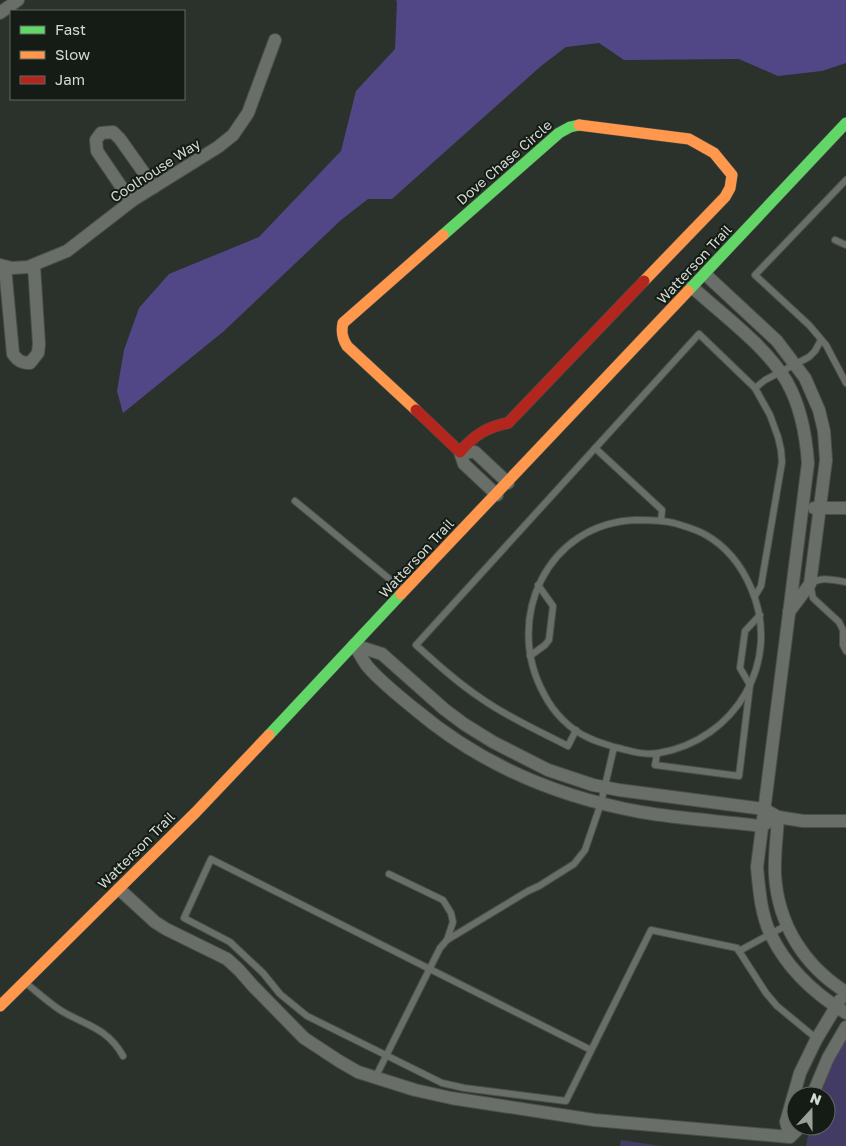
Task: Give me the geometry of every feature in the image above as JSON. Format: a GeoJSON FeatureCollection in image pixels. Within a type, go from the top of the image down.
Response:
{"type":"FeatureCollection","features":[{"type":"Feature","properties":{"kind":"main road","name":"Watterson Trail"},"geometry":{"type":"LineString","coordinates":[[0,1006],[196,812],[846,123]]}},
{"type":"Feature","properties":{"kind":"main road","name":"Dove Chase Circle"},"geometry":{"type":"LineString","coordinates":[[580,125],[689,139],[703,145],[717,155],[732,175],[730,188],[724,197],[508,423],[488,426],[478,432],[460,452],[347,346],[342,338],[343,323],[559,133],[570,127],[580,125]]}},
{"type":"Feature","properties":{"kind":"street"},"geometry":{"type":"LineString","coordinates":[[0,12],[18,0]]}},
{"type":"Feature","properties":{"kind":"street","name":"Coolhouse Way"},"geometry":{"type":"LineString","coordinates":[[3,266],[34,266],[67,251],[132,201],[218,147],[233,134],[248,113],[275,40]]}},
{"type":"Feature","properties":{"kind":"street"},"geometry":{"type":"LineString","coordinates":[[132,201],[97,151],[96,140],[101,132],[113,132],[120,139],[154,187]]}},
{"type":"Feature","properties":{"kind":"street"},"geometry":{"type":"LineString","coordinates":[[3,266],[13,354],[17,360],[23,363],[30,363],[38,353],[34,266]]}},
{"type":"Feature","properties":{"kind":"street"},"geometry":{"type":"LineString","coordinates":[[705,274],[778,341],[796,364],[813,393],[824,431],[826,460],[810,584],[789,612]]}},
{"type":"Feature","properties":{"kind":"street"},"geometry":{"type":"LineString","coordinates":[[692,287],[759,347],[781,372],[798,404],[807,444],[808,463],[757,867],[759,892],[770,934],[780,951],[811,988],[841,1010]]}},
{"type":"Feature","properties":{"kind":"street","name":"Dove Chase Circle"},"geometry":{"type":"LineString","coordinates":[[497,494],[464,464],[460,452],[475,452],[508,482]]}},
{"type":"Feature","properties":{"kind":"street"},"geometry":{"type":"LineString","coordinates":[[802,508],[846,508]]}},
{"type":"Feature","properties":{"kind":"street"},"geometry":{"type":"LineString","coordinates":[[796,548],[801,567],[810,584]]}},
{"type":"Feature","properties":{"kind":"street"},"geometry":{"type":"LineString","coordinates":[[354,645],[382,654],[444,709],[493,742],[548,770],[605,787],[764,809],[778,817],[803,821],[846,821]]}},
{"type":"Feature","properties":{"kind":"street"},"geometry":{"type":"LineString","coordinates":[[354,645],[367,667],[430,721],[473,752],[537,783],[566,794],[643,812],[761,826],[778,817]]}},
{"type":"Feature","properties":{"kind":"street"},"geometry":{"type":"LineString","coordinates":[[119,889],[160,925],[227,959],[304,1038],[358,1072],[451,1098],[594,1120],[790,1137],[786,1122],[800,1073],[817,1039],[841,1010],[846,992],[816,970],[801,950],[787,925],[777,895],[775,873],[778,817]]}},
{"type":"Feature","properties":{"kind":"street"},"geometry":{"type":"LineString","coordinates":[[816,1086],[828,1058],[846,1027]]}},
{"type":"Feature","properties":{"kind":"lane"},"geometry":{"type":"LineString","coordinates":[[846,180],[755,275],[809,325],[839,368],[846,383]]}},
{"type":"Feature","properties":{"kind":"lane"},"geometry":{"type":"LineString","coordinates":[[835,240],[846,245]]}},
{"type":"Feature","properties":{"kind":"lane"},"geometry":{"type":"LineString","coordinates":[[576,730],[568,746],[530,728],[481,698],[449,674],[416,645],[699,334],[755,388],[770,415],[778,437],[782,462],[762,586],[755,596]]}},
{"type":"Feature","properties":{"kind":"lane"},"geometry":{"type":"LineString","coordinates":[[755,388],[815,351],[821,340]]}},
{"type":"Feature","properties":{"kind":"lane"},"geometry":{"type":"LineString","coordinates":[[595,448],[662,510],[661,521]]}},
{"type":"Feature","properties":{"kind":"lane"},"geometry":{"type":"LineString","coordinates":[[295,501],[405,592]]}},
{"type":"Feature","properties":{"kind":"lane"},"geometry":{"type":"LineString","coordinates":[[625,520],[661,521],[672,522],[706,535],[724,548],[737,562],[755,596],[762,630],[757,665],[750,685],[741,702],[725,720],[706,736],[686,746],[657,754],[614,747],[589,739],[563,720],[548,702],[537,682],[530,656],[528,623],[531,604],[544,572],[552,561],[576,539],[599,527],[625,520]]}},
{"type":"Feature","properties":{"kind":"lane"},"geometry":{"type":"LineString","coordinates":[[846,582],[822,578],[810,584],[813,598],[839,622],[843,630],[843,645],[846,651]]}},
{"type":"Feature","properties":{"kind":"lane"},"geometry":{"type":"LineString","coordinates":[[530,656],[545,645],[548,640],[553,606],[538,585]]}},
{"type":"Feature","properties":{"kind":"lane"},"geometry":{"type":"LineString","coordinates":[[657,754],[656,765],[739,776],[750,685],[740,668],[745,631],[760,615]]}},
{"type":"Feature","properties":{"kind":"lane"},"geometry":{"type":"LineString","coordinates":[[447,940],[539,886],[574,864],[580,858],[585,850],[601,803],[614,747]]}},
{"type":"Feature","properties":{"kind":"lane"},"geometry":{"type":"LineString","coordinates":[[566,1100],[464,1088],[442,1083],[306,1016],[280,994],[263,972],[230,942],[184,918],[211,859],[591,1050]]}},
{"type":"Feature","properties":{"kind":"lane"},"geometry":{"type":"LineString","coordinates":[[375,1078],[428,968],[447,940],[452,922],[451,912],[443,900],[389,874]]}},
{"type":"Feature","properties":{"kind":"lane"},"geometry":{"type":"LineString","coordinates":[[739,951],[787,925]]}},
{"type":"Feature","properties":{"kind":"lane"},"geometry":{"type":"LineString","coordinates":[[558,1114],[652,930],[738,948],[766,993],[777,1006],[817,1039]]}},
{"type":"Feature","properties":{"kind":"lane"},"geometry":{"type":"LineString","coordinates":[[25,982],[60,1010],[97,1028],[112,1041],[123,1056]]}},
{"type":"Feature","properties":{"kind":"shaded area"},"geometry":{"type":"Polygon","coordinates":[[[396,0],[846,0],[846,63],[822,71],[778,76],[739,59],[624,60],[599,43],[566,47],[541,66],[392,199],[368,199],[341,220],[224,331],[123,413],[117,391],[124,350],[139,308],[169,274],[259,237],[341,151],[356,91],[395,49],[396,0]]]}},
{"type":"Feature","properties":{"kind":"shaded area"},"geometry":{"type":"Polygon","coordinates":[[[846,1038],[846,1146],[806,1146],[808,1136],[836,1136],[836,1086],[823,1086],[835,1057],[846,1038]]]}},
{"type":"Feature","properties":{"kind":"shaded area"},"geometry":{"type":"Polygon","coordinates":[[[621,1140],[661,1146],[620,1146],[621,1140]]]}},
{"type":"Feature","properties":{"kind":"traffic: fast"},"geometry":{"type":"LineString","coordinates":[[688,291],[846,123]]}},
{"type":"Feature","properties":{"kind":"traffic: fast"},"geometry":{"type":"LineString","coordinates":[[443,235],[559,133],[579,125]]}},
{"type":"Feature","properties":{"kind":"traffic: fast"},"geometry":{"type":"LineString","coordinates":[[269,735],[401,594]]}},
{"type":"Feature","properties":{"kind":"traffic: slow"},"geometry":{"type":"LineString","coordinates":[[579,125],[689,139],[714,153],[732,175],[730,188],[725,197],[644,281]]}},
{"type":"Feature","properties":{"kind":"traffic: slow"},"geometry":{"type":"LineString","coordinates":[[416,410],[347,346],[342,335],[342,326],[343,323],[443,235]]}},
{"type":"Feature","properties":{"kind":"traffic: slow"},"geometry":{"type":"LineString","coordinates":[[401,594],[688,291]]}},
{"type":"Feature","properties":{"kind":"traffic: slow"},"geometry":{"type":"LineString","coordinates":[[0,1006],[196,812],[269,735]]}},
{"type":"Feature","properties":{"kind":"traffic: jam"},"geometry":{"type":"LineString","coordinates":[[416,410],[460,452],[481,433],[508,423],[644,281]]}}]}
